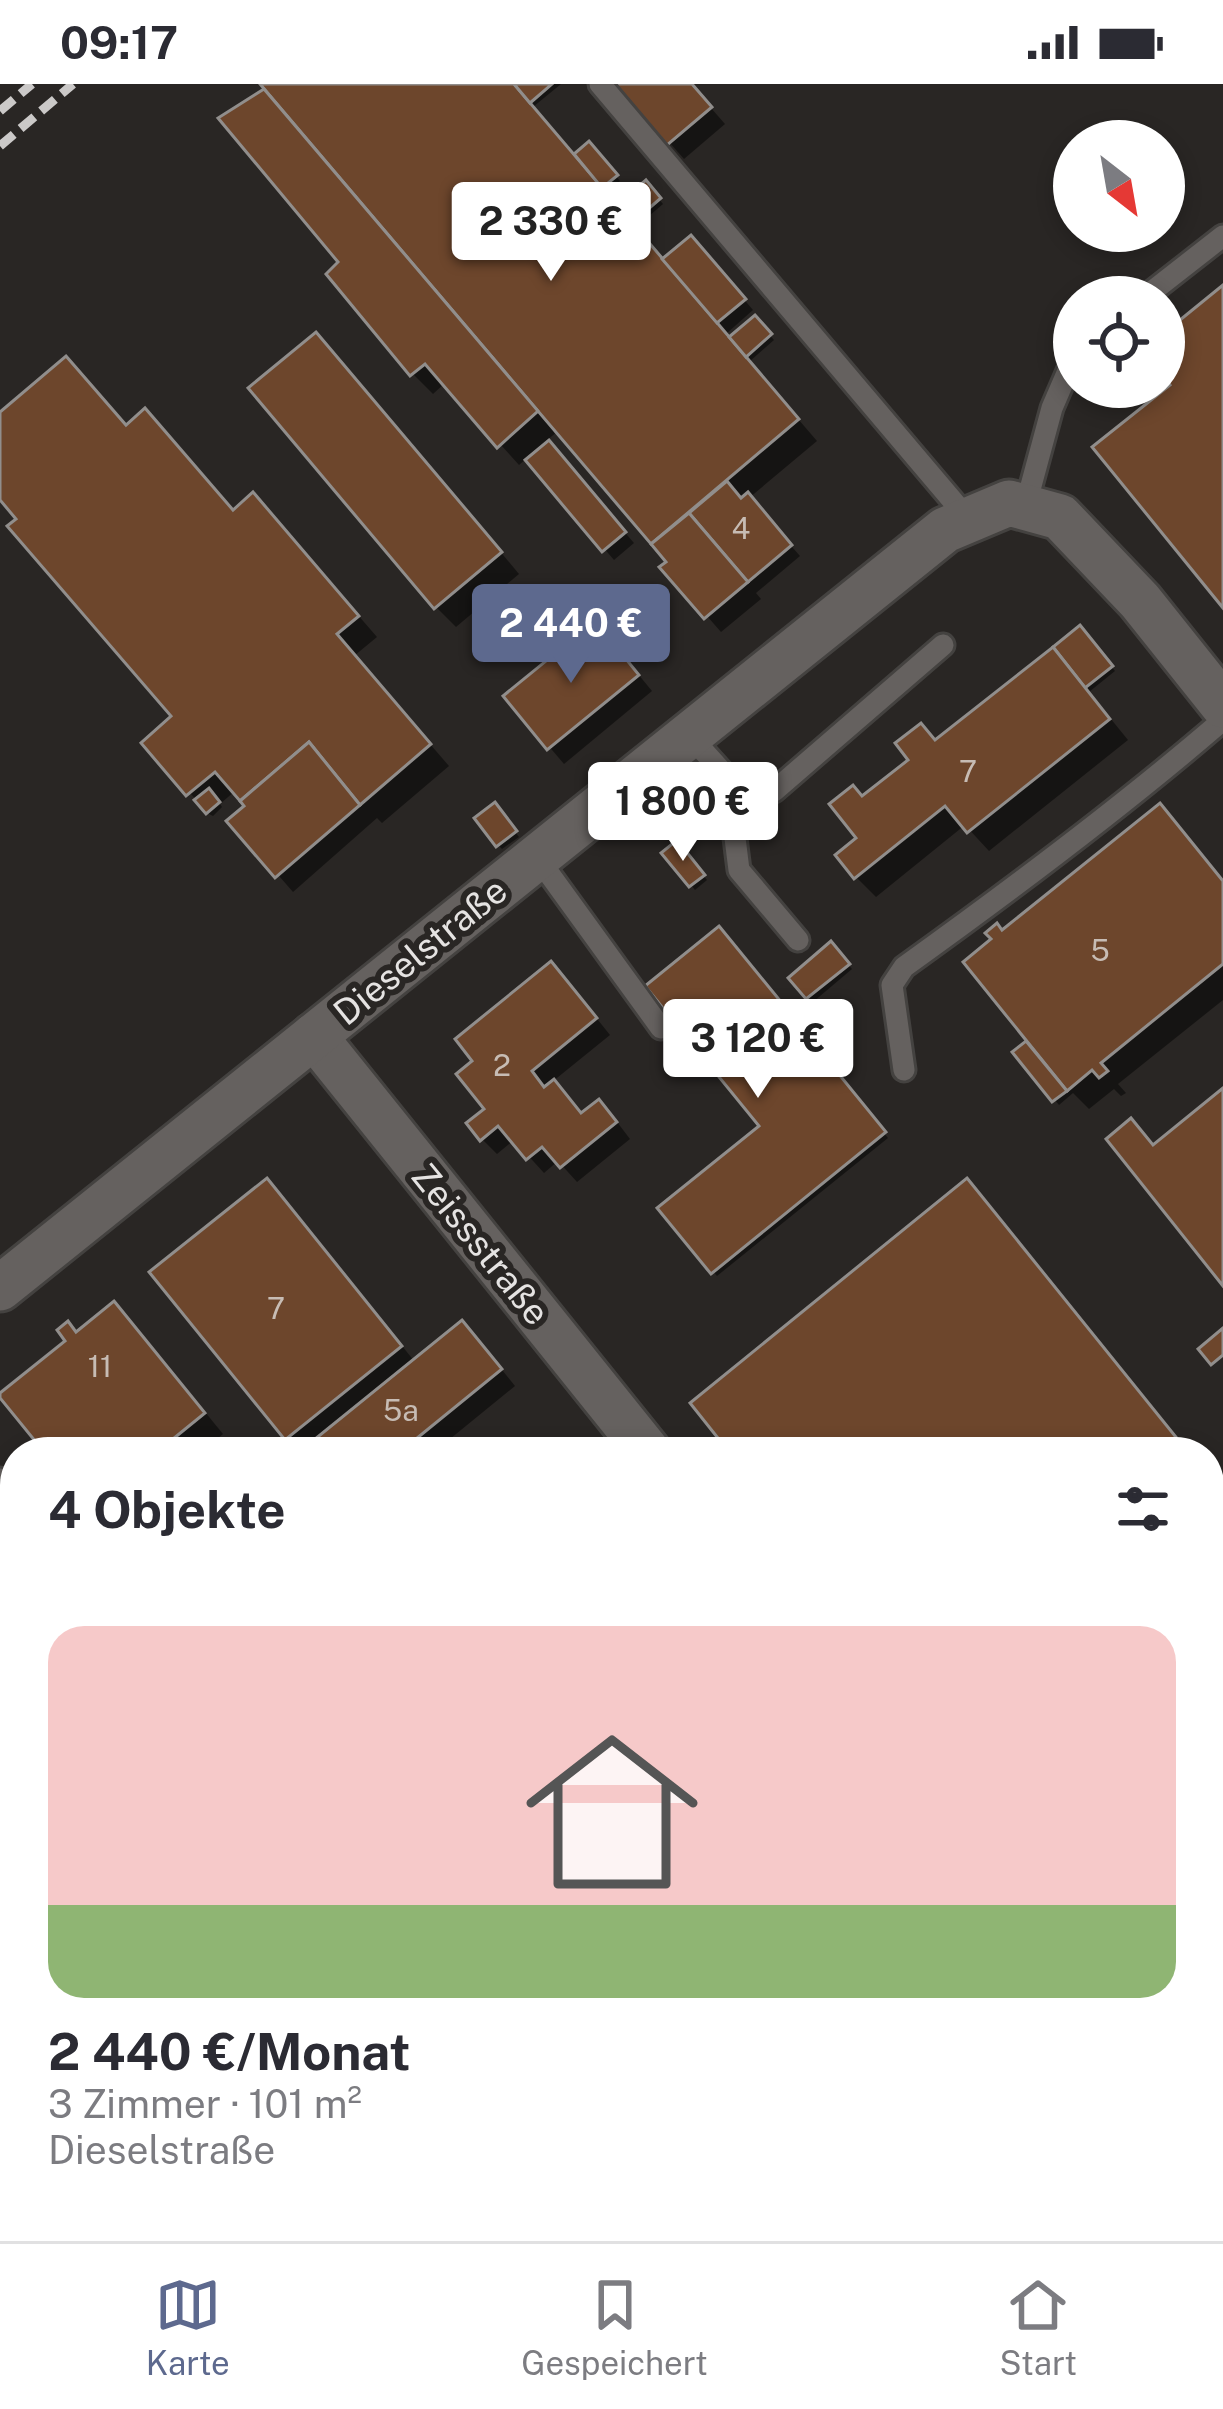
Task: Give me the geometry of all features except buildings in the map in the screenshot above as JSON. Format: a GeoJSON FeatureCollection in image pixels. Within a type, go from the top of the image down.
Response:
{"type":"FeatureCollection","features":[{"type":"Feature","properties":{"kind":"street","name":"Dieselstraße"},"geometry":{"type":"LineString","coordinates":[[0,1288],[945,530],[1009,503],[1025,508]]}},
{"type":"Feature","properties":{"kind":"street"},"geometry":{"type":"LineString","coordinates":[[1025,508],[1060,517],[1140,601],[1223,705]]}},
{"type":"Feature","properties":{"kind":"street","name":"Zeissstraße"},"geometry":{"type":"LineString","coordinates":[[314,1036],[629,1437]]}},
{"type":"Feature","properties":{"kind":"lane"},"geometry":{"type":"LineString","coordinates":[[600,84],[969,520]]}},
{"type":"Feature","properties":{"kind":"lane"},"geometry":{"type":"LineString","coordinates":[[1172,276],[1223,236]]}},
{"type":"Feature","properties":{"kind":"lane"},"geometry":{"type":"LineString","coordinates":[[1025,508],[1053,406]]}},
{"type":"Feature","properties":{"kind":"lane"},"geometry":{"type":"LineString","coordinates":[[689,735],[743,796],[759,797],[773,791],[943,645]]}},
{"type":"Feature","properties":{"kind":"lane"},"geometry":{"type":"LineString","coordinates":[[904,1070],[892,985],[904,967],[1015,888],[1223,720]]}},
{"type":"Feature","properties":{"kind":"lane"},"geometry":{"type":"LineString","coordinates":[[743,796],[735,838],[740,870],[798,940]]}},
{"type":"Feature","properties":{"kind":"lane"},"geometry":{"type":"LineString","coordinates":[[537,856],[662,1028]]}},
{"type":"Feature","properties":{"kind":"railway"},"geometry":{"type":"LineString","coordinates":[[0,111],[32,84]]}},
{"type":"Feature","properties":{"kind":"railway"},"geometry":{"type":"LineString","coordinates":[[0,146],[73,84]]}}]}
